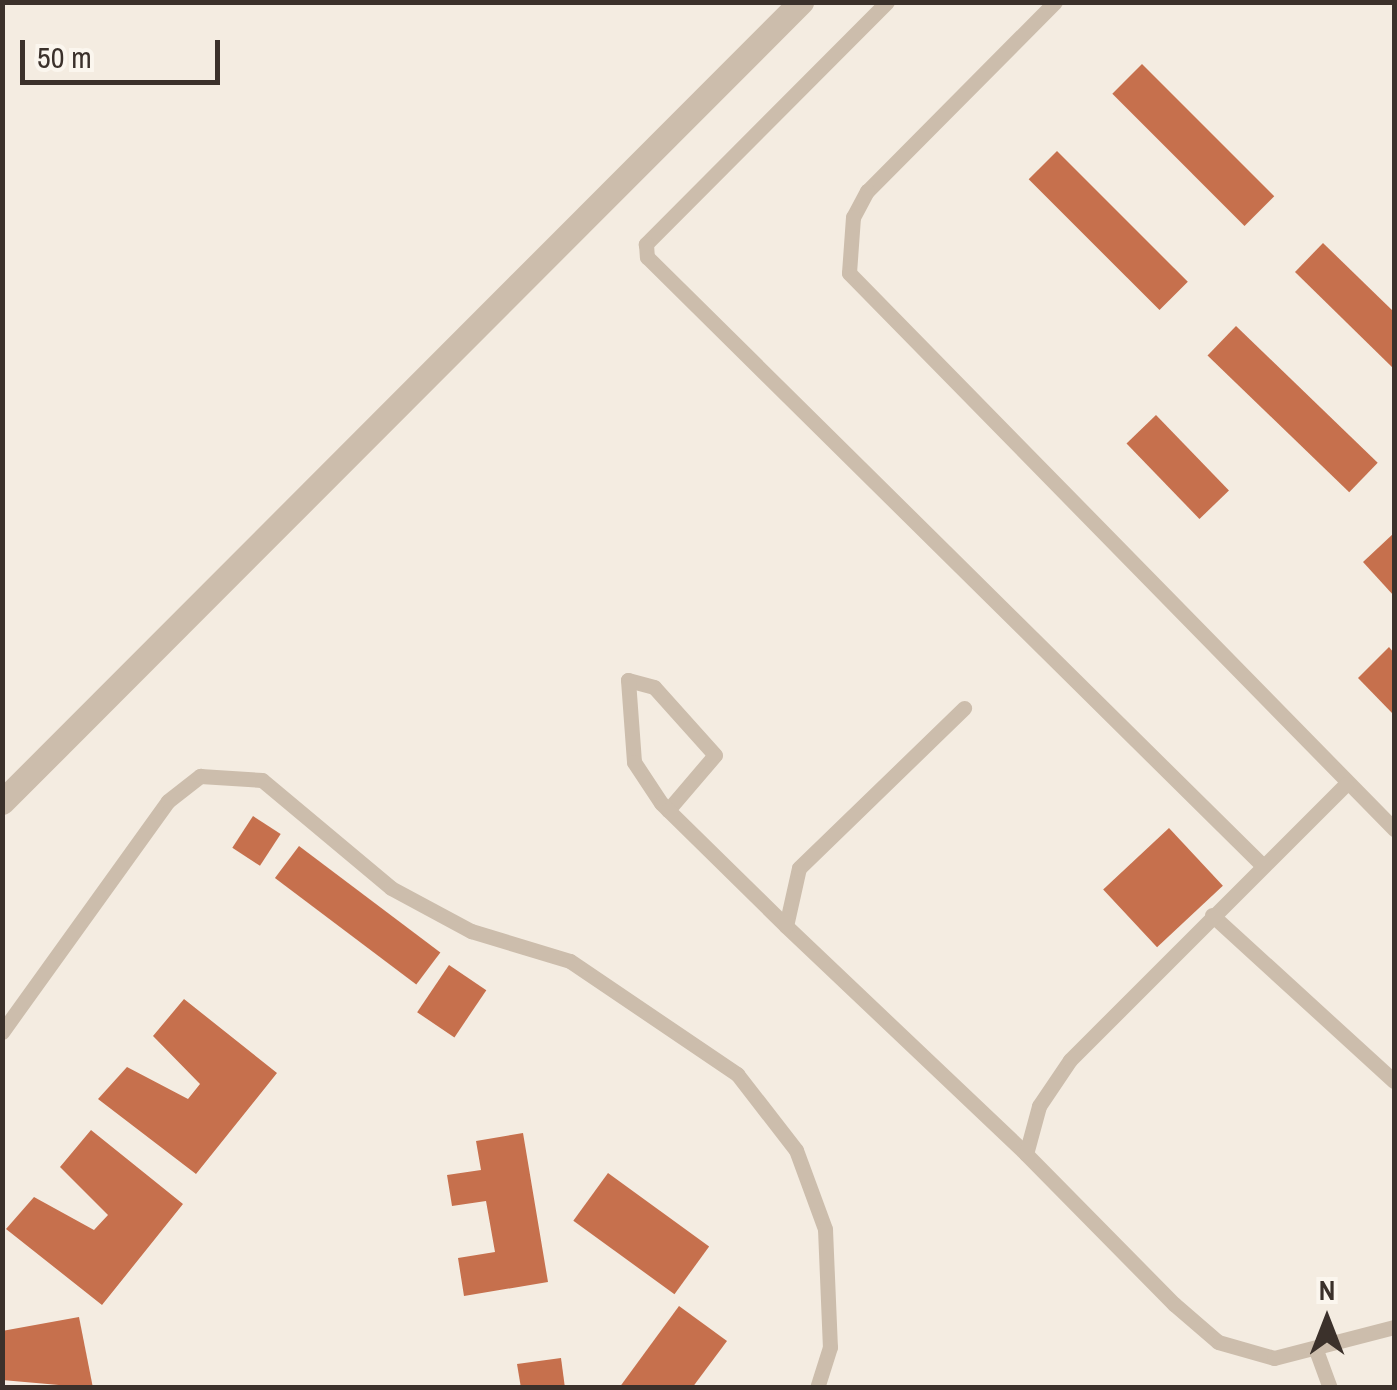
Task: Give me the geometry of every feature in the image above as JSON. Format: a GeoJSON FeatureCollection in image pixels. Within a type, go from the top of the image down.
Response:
{"type":"FeatureCollection","features":[{"type":"Feature","properties":{"kind":"street"},"geometry":{"type":"LineString","coordinates":[[2,802],[801,2]]}},
{"type":"Feature","properties":{"kind":"lane"},"geometry":{"type":"LineString","coordinates":[[887,2],[646,244],[647,257],[1261,864]]}},
{"type":"Feature","properties":{"kind":"lane"},"geometry":{"type":"LineString","coordinates":[[1055,2],[867,191],[852,217],[848,273],[1394,830]]}},
{"type":"Feature","properties":{"kind":"lane"},"geometry":{"type":"LineString","coordinates":[[668,810],[715,755],[654,687],[628,680],[634,762],[668,810],[1218,1342],[1274,1358],[1394,1327]]}},
{"type":"Feature","properties":{"kind":"lane"},"geometry":{"type":"LineString","coordinates":[[786,926],[800,868],[964,708]]}},
{"type":"Feature","properties":{"kind":"lane"},"geometry":{"type":"LineString","coordinates":[[2,1032],[168,801],[200,776],[262,780],[391,888],[471,930],[570,960],[737,1074],[796,1150],[825,1229],[830,1347],[817,1388]]}},
{"type":"Feature","properties":{"kind":"lane"},"geometry":{"type":"LineString","coordinates":[[1026,1154],[1039,1106],[1070,1060],[1261,864],[1346,784]]}},
{"type":"Feature","properties":{"kind":"lane"},"geometry":{"type":"LineString","coordinates":[[1212,914],[1394,1081]]}},
{"type":"Feature","properties":{"kind":"lane"},"geometry":{"type":"LineString","coordinates":[[1316,1350],[1330,1388]]}},
{"type":"Feature","properties":{"kind":"building"},"geometry":{"type":"Polygon","coordinates":[[[1142,64],[1274,196],[1245,226],[1112,94],[1142,64]]]}},
{"type":"Feature","properties":{"kind":"building"},"geometry":{"type":"Polygon","coordinates":[[[1057,151],[1188,282],[1160,310],[1029,179],[1057,151]]]}},
{"type":"Feature","properties":{"kind":"building"},"geometry":{"type":"Polygon","coordinates":[[[1323,243],[1394,312],[1394,369],[1295,272],[1323,243]]]}},
{"type":"Feature","properties":{"kind":"building"},"geometry":{"type":"Polygon","coordinates":[[[1236,326],[1378,463],[1349,492],[1208,355],[1236,326]]]}},
{"type":"Feature","properties":{"kind":"building"},"geometry":{"type":"Polygon","coordinates":[[[1156,415],[1229,491],[1199,519],[1127,443],[1156,415]]]}},
{"type":"Feature","properties":{"kind":"building"},"geometry":{"type":"Polygon","coordinates":[[[1394,533],[1394,596],[1363,562],[1394,533]]]}},
{"type":"Feature","properties":{"kind":"building"},"geometry":{"type":"Polygon","coordinates":[[[1389,647],[1394,653],[1394,715],[1358,678],[1389,647]]]}},
{"type":"Feature","properties":{"kind":"building"},"geometry":{"type":"Polygon","coordinates":[[[253,816],[281,834],[260,866],[232,848],[253,816]]]}},
{"type":"Feature","properties":{"kind":"building"},"geometry":{"type":"Polygon","coordinates":[[[1169,828],[1223,886],[1157,947],[1103,889],[1169,828]]]}},
{"type":"Feature","properties":{"kind":"building"},"geometry":{"type":"Polygon","coordinates":[[[299,846],[440,953],[416,984],[275,878],[299,846]]]}},
{"type":"Feature","properties":{"kind":"building"},"geometry":{"type":"Polygon","coordinates":[[[449,965],[486,990],[454,1037],[417,1012],[449,965]]]}},
{"type":"Feature","properties":{"kind":"building"},"geometry":{"type":"Polygon","coordinates":[[[184,999],[277,1073],[196,1174],[98,1099],[127,1067],[188,1099],[200,1084],[153,1036],[184,999]]]}},
{"type":"Feature","properties":{"kind":"building"},"geometry":{"type":"Polygon","coordinates":[[[91,1130],[183,1204],[102,1305],[6,1229],[34,1197],[94,1230],[108,1215],[60,1167],[91,1130]]]}},
{"type":"Feature","properties":{"kind":"building"},"geometry":{"type":"Polygon","coordinates":[[[523,1133],[548,1282],[464,1296],[458,1258],[495,1252],[486,1201],[452,1206],[447,1175],[481,1170],[476,1141],[523,1133]]]}},
{"type":"Feature","properties":{"kind":"building"},"geometry":{"type":"Polygon","coordinates":[[[608,1173],[709,1246],[674,1294],[573,1221],[608,1173]]]}},
{"type":"Feature","properties":{"kind":"building"},"geometry":{"type":"Polygon","coordinates":[[[679,1306],[727,1341],[692,1388],[619,1388],[679,1306]]]}},
{"type":"Feature","properties":{"kind":"building"},"geometry":{"type":"Polygon","coordinates":[[[79,1317],[93,1388],[2,1380],[2,1331],[79,1317]]]}},
{"type":"Feature","properties":{"kind":"building"},"geometry":{"type":"Polygon","coordinates":[[[561,1358],[565,1388],[521,1388],[517,1364],[561,1358]]]}}]}
